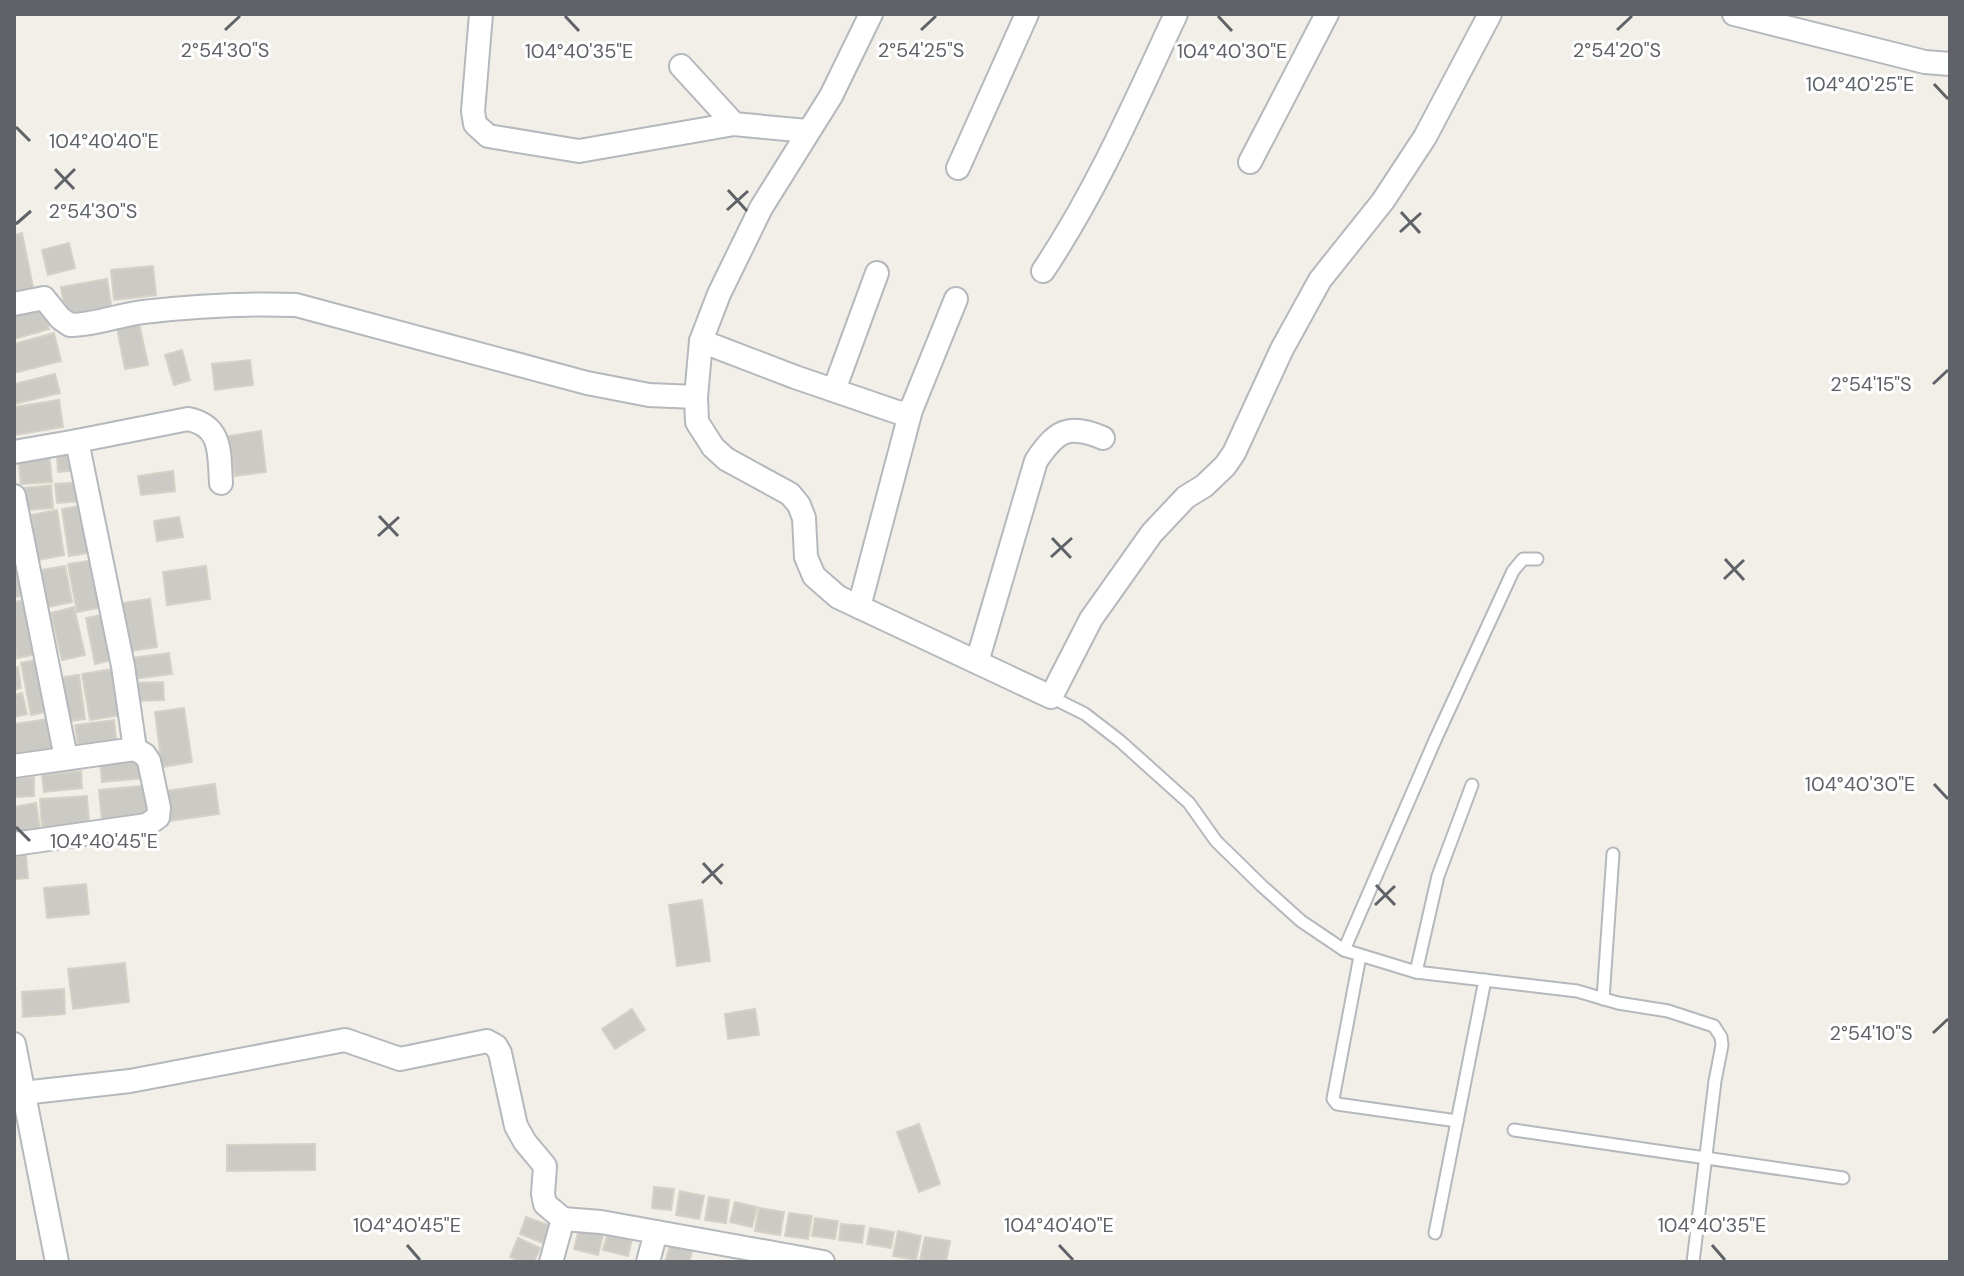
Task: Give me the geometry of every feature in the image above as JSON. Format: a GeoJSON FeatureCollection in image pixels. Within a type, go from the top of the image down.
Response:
{"type":"FeatureCollection","features":[{"type":"Feature","properties":{"kind":"street"},"geometry":{"type":"LineString","coordinates":[[481,14],[473,111],[475,124],[488,136],[579,151],[734,124],[807,131]]}},
{"type":"Feature","properties":{"kind":"street"},"geometry":{"type":"LineString","coordinates":[[871,14],[831,96],[761,208],[719,294],[701,341],[697,422],[713,447],[726,459],[790,494],[799,505],[804,518],[806,557],[814,576],[838,597],[1051,697],[1091,619],[1152,533],[1186,497],[1204,486],[1225,466],[1234,453],[1282,349],[1320,280],[1383,201],[1425,137],[1490,14]]}},
{"type":"Feature","properties":{"kind":"street"},"geometry":{"type":"LineString","coordinates":[[958,168],[1027,14]]}},
{"type":"Feature","properties":{"kind":"street"},"geometry":{"type":"LineString","coordinates":[[1043,271],[1108,163],[1176,14]]}},
{"type":"Feature","properties":{"kind":"street"},"geometry":{"type":"LineString","coordinates":[[1250,162],[1327,14]]}},
{"type":"Feature","properties":{"kind":"street"},"geometry":{"type":"LineString","coordinates":[[1734,14],[1911,59],[1950,64]]}},
{"type":"Feature","properties":{"kind":"street"},"geometry":{"type":"LineString","coordinates":[[681,66],[734,124]]}},
{"type":"Feature","properties":{"kind":"street"},"geometry":{"type":"LineString","coordinates":[[834,390],[877,273]]}},
{"type":"Feature","properties":{"kind":"street"},"geometry":{"type":"LineString","coordinates":[[14,304],[44,298],[63,322],[70,325],[205,306],[254,303],[307,307],[587,383],[649,395],[696,397]]}},
{"type":"Feature","properties":{"kind":"street"},"geometry":{"type":"LineString","coordinates":[[859,607],[911,410],[956,299]]}},
{"type":"Feature","properties":{"kind":"street"},"geometry":{"type":"LineString","coordinates":[[701,341],[900,413],[911,410]]}},
{"type":"Feature","properties":{"kind":"street"},"geometry":{"type":"LineString","coordinates":[[14,452],[188,419],[201,421],[217,441],[221,483]]}},
{"type":"Feature","properties":{"kind":"street"},"geometry":{"type":"LineString","coordinates":[[977,662],[1036,461],[1047,445],[1060,434],[1071,430],[1082,429],[1103,438]]}},
{"type":"Feature","properties":{"kind":"street"},"geometry":{"type":"LineString","coordinates":[[77,441],[123,666],[135,749]]}},
{"type":"Feature","properties":{"kind":"street"},"geometry":{"type":"LineString","coordinates":[[14,496],[66,758]]}},
{"type":"Feature","properties":{"kind":"street"},"geometry":{"type":"LineString","coordinates":[[14,766],[135,749],[149,761],[159,808],[155,821],[147,825],[14,844]]}},
{"type":"Feature","properties":{"kind":"street"},"geometry":{"type":"LineString","coordinates":[[23,1093],[130,1081],[345,1040],[400,1059],[487,1041],[496,1046],[500,1053],[521,1136],[544,1163],[545,1204],[563,1219],[656,1232],[742,1254],[823,1262]]}},
{"type":"Feature","properties":{"kind":"street"},"geometry":{"type":"LineString","coordinates":[[14,1044],[57,1262]]}},
{"type":"Feature","properties":{"kind":"street"},"geometry":{"type":"LineString","coordinates":[[551,1262],[563,1219]]}},
{"type":"Feature","properties":{"kind":"street"},"geometry":{"type":"LineString","coordinates":[[648,1262],[656,1232]]}},
{"type":"Feature","properties":{"kind":"lane"},"geometry":{"type":"LineString","coordinates":[[1344,950],[1513,571],[1523,559],[1537,559]]}},
{"type":"Feature","properties":{"kind":"lane"},"geometry":{"type":"LineString","coordinates":[[1051,697],[1085,714],[1120,741],[1189,803],[1216,841],[1262,886],[1301,921],[1344,950],[1416,972],[1577,991],[1668,1011],[1709,1024],[1719,1032],[1722,1045],[1693,1262]]}},
{"type":"Feature","properties":{"kind":"lane"},"geometry":{"type":"LineString","coordinates":[[1416,972],[1438,876],[1472,785]]}},
{"type":"Feature","properties":{"kind":"lane"},"geometry":{"type":"LineString","coordinates":[[1603,999],[1613,854]]}},
{"type":"Feature","properties":{"kind":"lane"},"geometry":{"type":"LineString","coordinates":[[1360,956],[1332,1096],[1335,1102],[1457,1121]]}},
{"type":"Feature","properties":{"kind":"lane"},"geometry":{"type":"LineString","coordinates":[[1435,1233],[1485,980]]}},
{"type":"Feature","properties":{"kind":"lane"},"geometry":{"type":"LineString","coordinates":[[1514,1130],[1843,1178]]}},
{"type":"Feature","properties":{"kind":"building"},"geometry":{"type":"Polygon","coordinates":[[[22,233],[34,292],[14,296],[14,235],[22,233]]]}},
{"type":"Feature","properties":{"kind":"building"},"geometry":{"type":"Polygon","coordinates":[[[69,243],[75,268],[48,275],[42,250],[69,243]]]}},
{"type":"Feature","properties":{"kind":"building"},"geometry":{"type":"Polygon","coordinates":[[[153,266],[156,295],[114,300],[111,270],[153,266]]]}},
{"type":"Feature","properties":{"kind":"building"},"geometry":{"type":"Polygon","coordinates":[[[107,279],[112,310],[66,318],[61,287],[107,279]]]}},
{"type":"Feature","properties":{"kind":"building"},"geometry":{"type":"Polygon","coordinates":[[[41,300],[49,329],[14,339],[14,307],[41,300]]]}},
{"type":"Feature","properties":{"kind":"building"},"geometry":{"type":"Polygon","coordinates":[[[139,323],[148,365],[125,369],[117,328],[139,323]]]}},
{"type":"Feature","properties":{"kind":"building"},"geometry":{"type":"Polygon","coordinates":[[[54,333],[61,361],[14,373],[14,344],[54,333]]]}},
{"type":"Feature","properties":{"kind":"building"},"geometry":{"type":"Polygon","coordinates":[[[182,350],[190,380],[174,385],[165,355],[182,350]]]}},
{"type":"Feature","properties":{"kind":"building"},"geometry":{"type":"Polygon","coordinates":[[[250,360],[253,385],[215,390],[212,364],[250,360]]]}},
{"type":"Feature","properties":{"kind":"building"},"geometry":{"type":"Polygon","coordinates":[[[55,374],[60,393],[14,404],[14,384],[55,374]]]}},
{"type":"Feature","properties":{"kind":"building"},"geometry":{"type":"Polygon","coordinates":[[[59,400],[63,427],[14,435],[14,407],[59,400]]]}},
{"type":"Feature","properties":{"kind":"building"},"geometry":{"type":"Polygon","coordinates":[[[261,431],[266,472],[235,476],[229,436],[261,431]]]}},
{"type":"Feature","properties":{"kind":"building"},"geometry":{"type":"Polygon","coordinates":[[[49,452],[52,482],[21,484],[18,455],[49,452]]]}},
{"type":"Feature","properties":{"kind":"building"},"geometry":{"type":"Polygon","coordinates":[[[77,453],[79,470],[58,472],[57,455],[77,453]]]}},
{"type":"Feature","properties":{"kind":"building"},"geometry":{"type":"Polygon","coordinates":[[[173,471],[175,491],[141,495],[138,476],[173,471]]]}},
{"type":"Feature","properties":{"kind":"building"},"geometry":{"type":"Polygon","coordinates":[[[82,482],[84,501],[57,503],[55,484],[82,482]]]}},
{"type":"Feature","properties":{"kind":"building"},"geometry":{"type":"Polygon","coordinates":[[[51,485],[53,508],[27,510],[25,488],[51,485]]]}},
{"type":"Feature","properties":{"kind":"building"},"geometry":{"type":"Polygon","coordinates":[[[86,505],[93,552],[69,556],[62,509],[86,505]]]}},
{"type":"Feature","properties":{"kind":"building"},"geometry":{"type":"Polygon","coordinates":[[[57,510],[64,555],[38,560],[31,515],[57,510]]]}},
{"type":"Feature","properties":{"kind":"building"},"geometry":{"type":"Polygon","coordinates":[[[179,517],[183,537],[157,541],[154,521],[179,517]]]}},
{"type":"Feature","properties":{"kind":"building"},"geometry":{"type":"Polygon","coordinates":[[[14,551],[28,595],[14,597],[14,551]]]}},
{"type":"Feature","properties":{"kind":"building"},"geometry":{"type":"Polygon","coordinates":[[[95,560],[103,607],[77,612],[68,564],[95,560]]]}},
{"type":"Feature","properties":{"kind":"building"},"geometry":{"type":"Polygon","coordinates":[[[65,566],[72,602],[48,607],[41,570],[65,566]]]}},
{"type":"Feature","properties":{"kind":"building"},"geometry":{"type":"Polygon","coordinates":[[[206,566],[210,599],[167,605],[163,572],[206,566]]]}},
{"type":"Feature","properties":{"kind":"building"},"geometry":{"type":"Polygon","coordinates":[[[30,599],[42,653],[17,658],[14,602],[30,599]]]}},
{"type":"Feature","properties":{"kind":"building"},"geometry":{"type":"Polygon","coordinates":[[[150,599],[157,647],[130,651],[123,603],[150,599]]]}},
{"type":"Feature","properties":{"kind":"building"},"geometry":{"type":"Polygon","coordinates":[[[74,607],[85,655],[62,660],[51,613],[74,607]]]}},
{"type":"Feature","properties":{"kind":"building"},"geometry":{"type":"Polygon","coordinates":[[[107,614],[116,659],[95,664],[86,618],[107,614]]]}},
{"type":"Feature","properties":{"kind":"building"},"geometry":{"type":"Polygon","coordinates":[[[169,653],[172,674],[134,679],[131,658],[169,653]]]}},
{"type":"Feature","properties":{"kind":"building"},"geometry":{"type":"Polygon","coordinates":[[[45,658],[55,710],[31,715],[21,663],[45,658]]]}},
{"type":"Feature","properties":{"kind":"building"},"geometry":{"type":"Polygon","coordinates":[[[18,667],[21,688],[14,690],[14,668],[18,667]]]}},
{"type":"Feature","properties":{"kind":"building"},"geometry":{"type":"Polygon","coordinates":[[[113,669],[121,715],[90,720],[82,674],[113,669]]]}},
{"type":"Feature","properties":{"kind":"building"},"geometry":{"type":"Polygon","coordinates":[[[79,675],[85,719],[64,722],[58,678],[79,675]]]}},
{"type":"Feature","properties":{"kind":"building"},"geometry":{"type":"Polygon","coordinates":[[[163,682],[164,700],[135,701],[134,683],[163,682]]]}},
{"type":"Feature","properties":{"kind":"building"},"geometry":{"type":"Polygon","coordinates":[[[22,693],[27,714],[14,717],[14,695],[22,693]]]}},
{"type":"Feature","properties":{"kind":"building"},"geometry":{"type":"Polygon","coordinates":[[[184,708],[192,762],[162,767],[155,712],[184,708]]]}},
{"type":"Feature","properties":{"kind":"building"},"geometry":{"type":"Polygon","coordinates":[[[55,718],[59,748],[14,754],[14,724],[55,718]]]}},
{"type":"Feature","properties":{"kind":"building"},"geometry":{"type":"Polygon","coordinates":[[[114,720],[116,739],[78,745],[75,725],[114,720]]]}},
{"type":"Feature","properties":{"kind":"building"},"geometry":{"type":"Polygon","coordinates":[[[143,758],[145,778],[102,782],[100,761],[143,758]]]}},
{"type":"Feature","properties":{"kind":"building"},"geometry":{"type":"Polygon","coordinates":[[[81,771],[82,788],[44,792],[42,775],[81,771]]]}},
{"type":"Feature","properties":{"kind":"building"},"geometry":{"type":"Polygon","coordinates":[[[34,777],[34,796],[14,797],[14,778],[34,777]]]}},
{"type":"Feature","properties":{"kind":"building"},"geometry":{"type":"Polygon","coordinates":[[[215,784],[219,814],[169,821],[165,791],[215,784]]]}},
{"type":"Feature","properties":{"kind":"building"},"geometry":{"type":"Polygon","coordinates":[[[151,785],[154,817],[102,821],[99,790],[151,785]]]}},
{"type":"Feature","properties":{"kind":"building"},"geometry":{"type":"Polygon","coordinates":[[[87,796],[89,824],[42,827],[40,799],[87,796]]]}},
{"type":"Feature","properties":{"kind":"building"},"geometry":{"type":"Polygon","coordinates":[[[36,803],[40,830],[14,834],[14,807],[36,803]]]}},
{"type":"Feature","properties":{"kind":"building"},"geometry":{"type":"Polygon","coordinates":[[[26,855],[28,878],[14,879],[14,856],[26,855]]]}},
{"type":"Feature","properties":{"kind":"building"},"geometry":{"type":"Polygon","coordinates":[[[86,884],[89,914],[47,918],[44,888],[86,884]]]}},
{"type":"Feature","properties":{"kind":"building"},"geometry":{"type":"Polygon","coordinates":[[[702,900],[710,961],[677,966],[669,905],[702,900]]]}},
{"type":"Feature","properties":{"kind":"building"},"geometry":{"type":"Polygon","coordinates":[[[125,963],[129,1002],[73,1009],[68,969],[125,963]]]}},
{"type":"Feature","properties":{"kind":"building"},"geometry":{"type":"Polygon","coordinates":[[[64,989],[65,1014],[23,1017],[22,992],[64,989]]]}},
{"type":"Feature","properties":{"kind":"building"},"geometry":{"type":"Polygon","coordinates":[[[632,1009],[645,1030],[615,1049],[602,1029],[632,1009]]]}},
{"type":"Feature","properties":{"kind":"building"},"geometry":{"type":"Polygon","coordinates":[[[755,1009],[759,1035],[728,1039],[725,1014],[755,1009]]]}},
{"type":"Feature","properties":{"kind":"building"},"geometry":{"type":"Polygon","coordinates":[[[919,1124],[940,1184],[919,1192],[897,1132],[919,1124]]]}},
{"type":"Feature","properties":{"kind":"building"},"geometry":{"type":"Polygon","coordinates":[[[315,1144],[315,1170],[227,1171],[227,1145],[315,1144]]]}},
{"type":"Feature","properties":{"kind":"building"},"geometry":{"type":"Polygon","coordinates":[[[654,1187],[674,1189],[671,1210],[652,1208],[654,1187]]]}},
{"type":"Feature","properties":{"kind":"building"},"geometry":{"type":"Polygon","coordinates":[[[680,1191],[704,1196],[699,1219],[676,1215],[680,1191]]]}},
{"type":"Feature","properties":{"kind":"building"},"geometry":{"type":"Polygon","coordinates":[[[709,1197],[729,1200],[726,1223],[705,1220],[709,1197]]]}},
{"type":"Feature","properties":{"kind":"building"},"geometry":{"type":"Polygon","coordinates":[[[735,1202],[757,1207],[752,1227],[730,1222],[735,1202]]]}},
{"type":"Feature","properties":{"kind":"building"},"geometry":{"type":"Polygon","coordinates":[[[759,1208],[784,1212],[780,1235],[755,1231],[759,1208]]]}},
{"type":"Feature","properties":{"kind":"building"},"geometry":{"type":"Polygon","coordinates":[[[789,1213],[812,1216],[808,1239],[785,1236],[789,1213]]]}},
{"type":"Feature","properties":{"kind":"building"},"geometry":{"type":"Polygon","coordinates":[[[526,1217],[549,1225],[543,1243],[520,1234],[526,1217]]]}},
{"type":"Feature","properties":{"kind":"building"},"geometry":{"type":"Polygon","coordinates":[[[815,1218],[838,1221],[835,1239],[812,1236],[815,1218]]]}},
{"type":"Feature","properties":{"kind":"building"},"geometry":{"type":"Polygon","coordinates":[[[841,1224],[864,1226],[862,1243],[839,1240],[841,1224]]]}},
{"type":"Feature","properties":{"kind":"building"},"geometry":{"type":"Polygon","coordinates":[[[870,1228],[894,1232],[891,1248],[867,1244],[870,1228]]]}},
{"type":"Feature","properties":{"kind":"building"},"geometry":{"type":"Polygon","coordinates":[[[579,1229],[603,1235],[598,1255],[574,1249],[579,1229]]]}},
{"type":"Feature","properties":{"kind":"building"},"geometry":{"type":"Polygon","coordinates":[[[609,1229],[633,1235],[628,1256],[603,1250],[609,1229]]]}},
{"type":"Feature","properties":{"kind":"building"},"geometry":{"type":"Polygon","coordinates":[[[898,1231],[921,1236],[916,1260],[893,1256],[898,1231]]]}},
{"type":"Feature","properties":{"kind":"building"},"geometry":{"type":"Polygon","coordinates":[[[925,1237],[950,1241],[946,1262],[920,1260],[925,1237]]]}},
{"type":"Feature","properties":{"kind":"building"},"geometry":{"type":"Polygon","coordinates":[[[518,1238],[540,1248],[534,1262],[521,1262],[510,1257],[518,1238]]]}},
{"type":"Feature","properties":{"kind":"building"},"geometry":{"type":"Polygon","coordinates":[[[671,1242],[693,1249],[689,1262],[665,1262],[671,1242]]]}}]}
